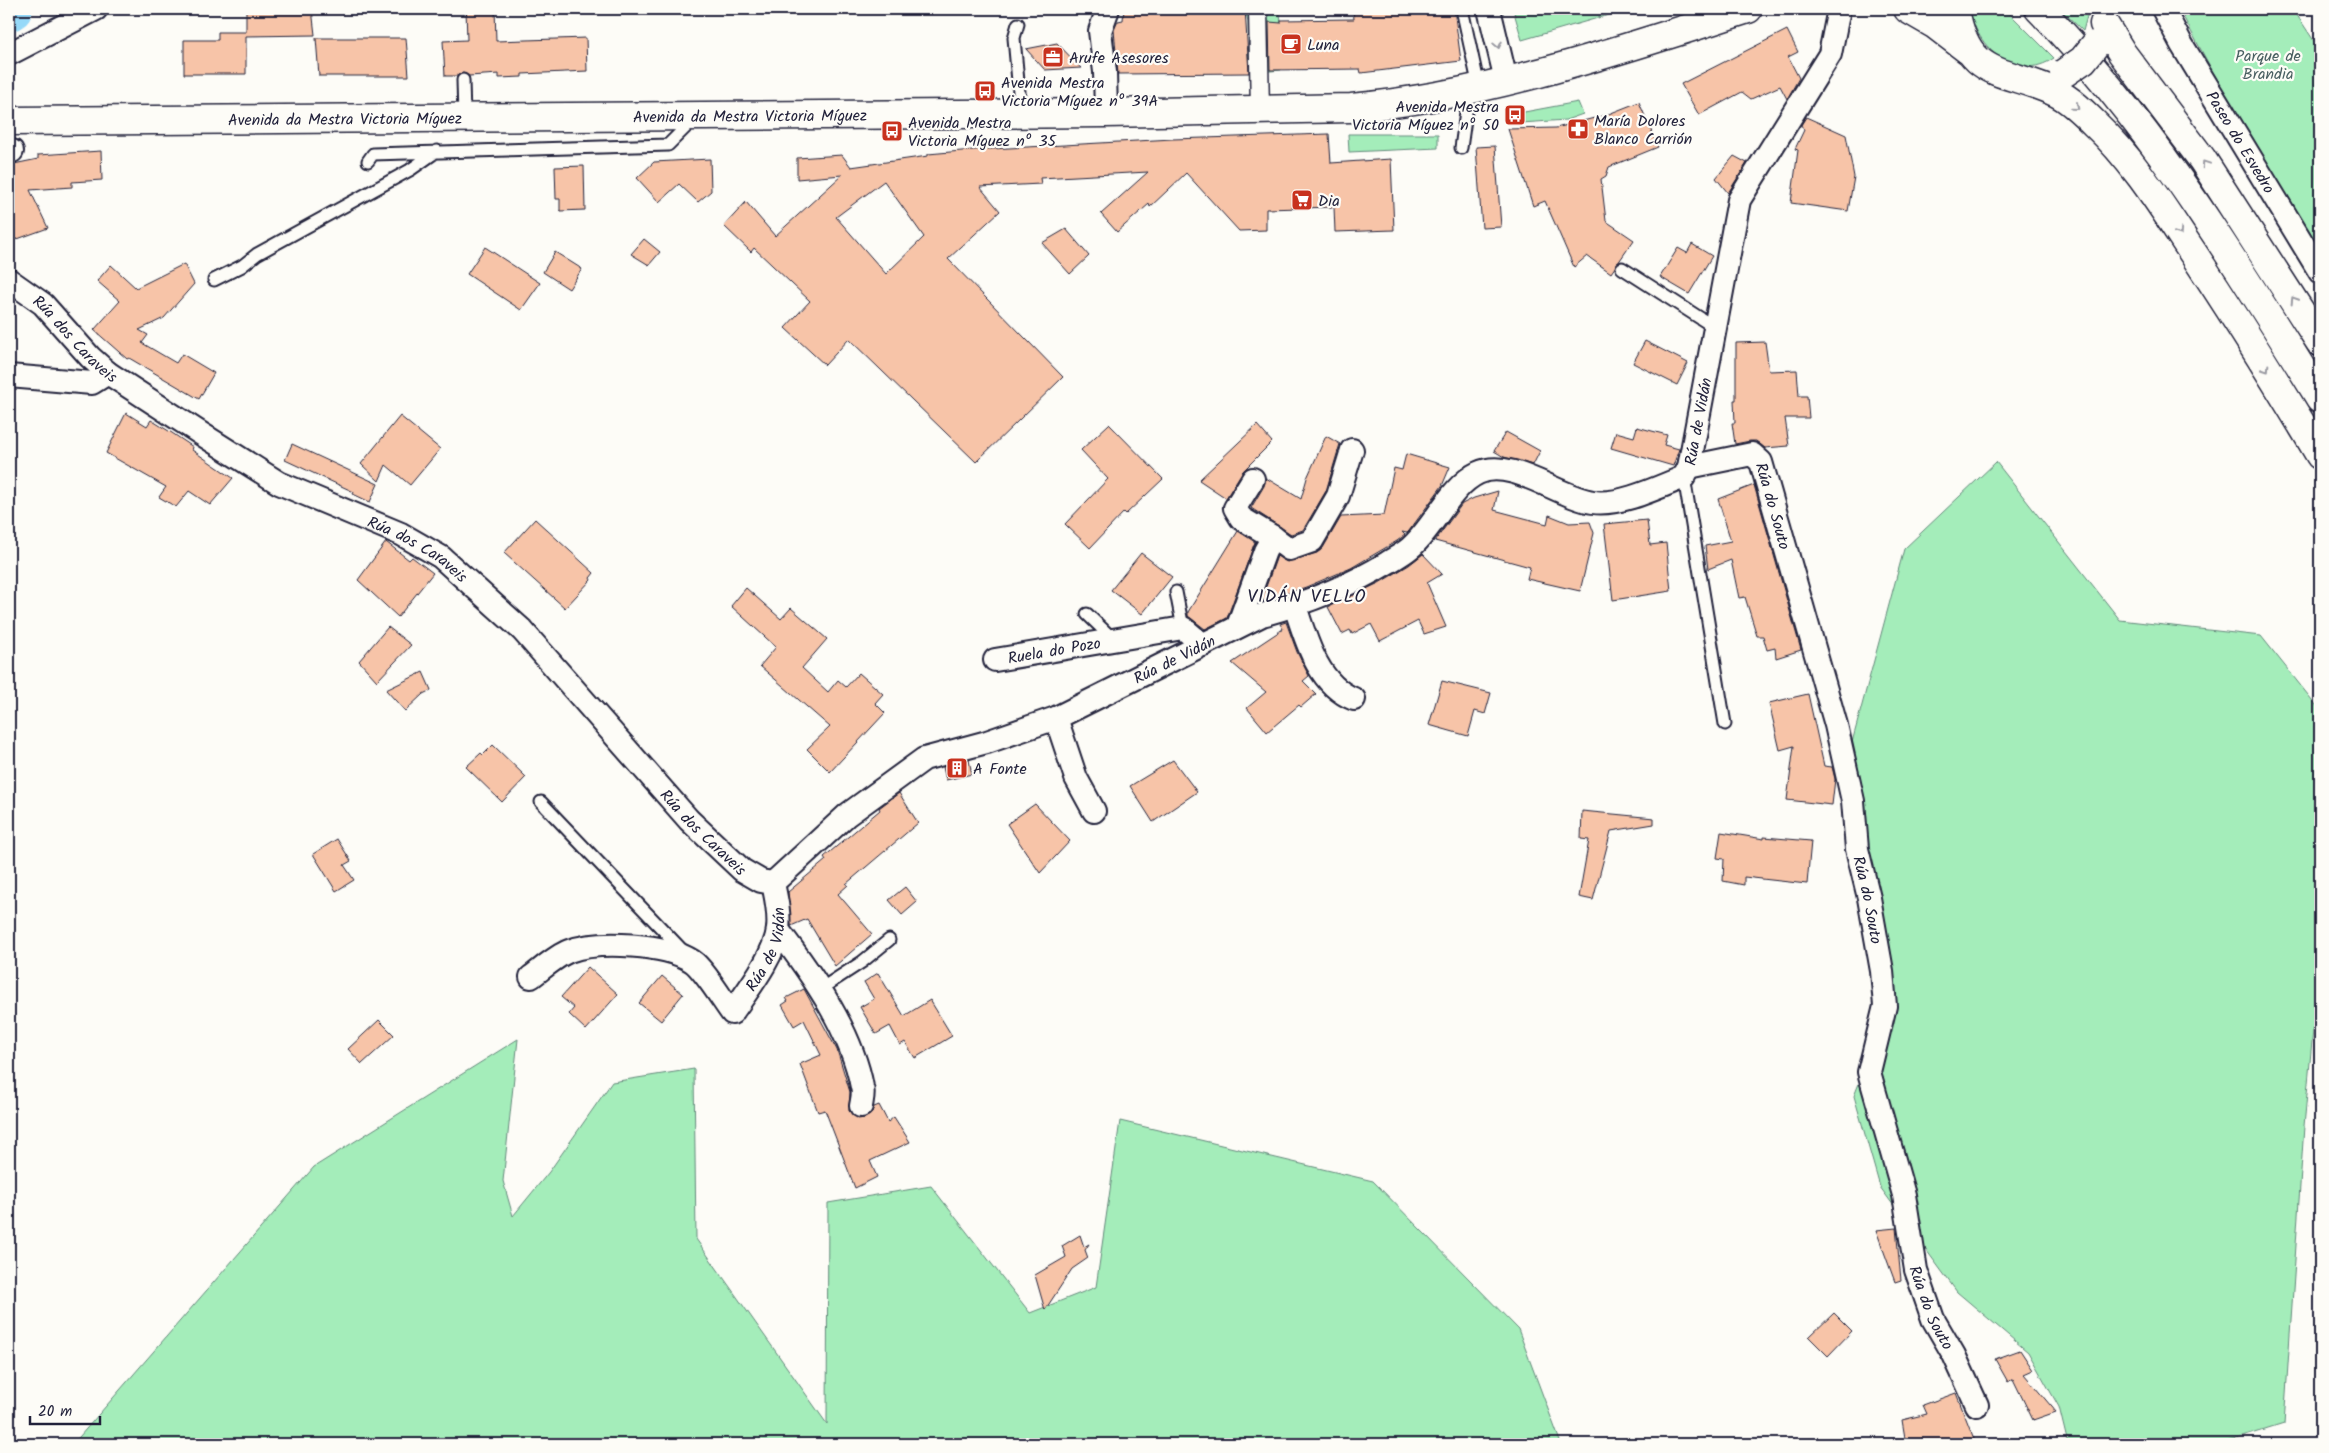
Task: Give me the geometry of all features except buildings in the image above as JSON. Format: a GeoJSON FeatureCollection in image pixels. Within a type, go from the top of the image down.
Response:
{"type":"FeatureCollection","features":[{"type":"Feature","properties":{"kind":"main road","name":"Avenida da Mestra Victoria Míguez"},"geometry":{"type":"LineString","coordinates":[[9,121],[1021,114],[1260,111],[1386,105],[1506,80],[1686,29],[1748,9]]}},
{"type":"Feature","properties":{"kind":"main road"},"geometry":{"type":"LineString","coordinates":[[1908,9],[1934,24],[1991,70],[2063,96],[2094,122],[2116,146],[2204,268],[2320,455]]}},
{"type":"Feature","properties":{"kind":"main road"},"geometry":{"type":"LineString","coordinates":[[1955,9],[1960,32],[1974,55]]}},
{"type":"Feature","properties":{"kind":"main road"},"geometry":{"type":"LineString","coordinates":[[2039,9],[2092,66],[2157,149],[2206,218],[2320,398]]}},
{"type":"Feature","properties":{"kind":"main road"},"geometry":{"type":"LineString","coordinates":[[2017,80],[2044,80],[2064,73],[2083,60],[2102,26],[2202,159],[2320,342]]}},
{"type":"Feature","properties":{"kind":"street"},"geometry":{"type":"LineString","coordinates":[[9,54],[96,9]]}},
{"type":"Feature","properties":{"kind":"street"},"geometry":{"type":"LineString","coordinates":[[1106,113],[1106,72],[1100,30],[1108,9]]}},
{"type":"Feature","properties":{"kind":"street"},"geometry":{"type":"LineString","coordinates":[[1258,9],[1260,111]]}},
{"type":"Feature","properties":{"kind":"street"},"geometry":{"type":"LineString","coordinates":[[1489,9],[1506,80]]}},
{"type":"Feature","properties":{"kind":"street","name":"Rúa de Vidán"},"geometry":{"type":"LineString","coordinates":[[530,976],[568,951],[593,946],[623,945],[676,953],[694,962],[732,1013],[765,963],[778,930],[778,912],[773,883],[847,814],[924,759],[987,742],[1056,718],[1262,615],[1295,606],[1359,581],[1410,549],[1464,482],[1479,472],[1491,469],[1509,470],[1571,496],[1594,502],[1623,499],[1686,472],[1739,200],[1830,54],[1840,9]]}},
{"type":"Feature","properties":{"kind":"street","name":"Paseo do Esvedro"},"geometry":{"type":"LineString","coordinates":[[2163,9],[2187,53],[2320,272]]}},
{"type":"Feature","properties":{"kind":"street","name":"Rúa dos Caraveis"},"geometry":{"type":"LineString","coordinates":[[9,280],[43,304],[90,357],[108,373],[279,483],[401,534],[441,557],[522,630],[690,820],[742,870],[761,881],[773,883]]}},
{"type":"Feature","properties":{"kind":"street"},"geometry":{"type":"LineString","coordinates":[[9,376],[92,383],[108,373]]}},
{"type":"Feature","properties":{"kind":"street"},"geometry":{"type":"LineString","coordinates":[[1253,479],[1235,508],[1241,518],[1289,549],[1312,541],[1338,496],[1352,450]]}},
{"type":"Feature","properties":{"kind":"street","name":"Rúa do Souto"},"geometry":{"type":"LineString","coordinates":[[1686,472],[1752,454],[1761,462],[1836,725],[1854,801],[1857,849],[1869,898],[1882,971],[1885,1006],[1869,1072],[1904,1194],[1916,1270],[1933,1319],[1954,1355],[1977,1405]]}},
{"type":"Feature","properties":{"kind":"street"},"geometry":{"type":"LineString","coordinates":[[1238,626],[1265,552],[1273,537]]}},
{"type":"Feature","properties":{"kind":"street"},"geometry":{"type":"LineString","coordinates":[[1295,606],[1307,640],[1327,680],[1345,695],[1354,699]]}},
{"type":"Feature","properties":{"kind":"street"},"geometry":{"type":"LineString","coordinates":[[1183,628],[1203,645]]}},
{"type":"Feature","properties":{"kind":"street","name":"Ruela do Pozo"},"geometry":{"type":"LineString","coordinates":[[995,660],[1183,628]]}},
{"type":"Feature","properties":{"kind":"street"},"geometry":{"type":"LineString","coordinates":[[1056,718],[1076,778],[1094,811]]}},
{"type":"Feature","properties":{"kind":"street"},"geometry":{"type":"LineString","coordinates":[[778,930],[833,1012],[854,1059],[863,1089],[861,1106]]}},
{"type":"Feature","properties":{"kind":"lane"},"geometry":{"type":"LineString","coordinates":[[1461,148],[1470,89],[1462,9]]}},
{"type":"Feature","properties":{"kind":"lane"},"geometry":{"type":"LineString","coordinates":[[1018,24],[1014,38],[1021,114]]}},
{"type":"Feature","properties":{"kind":"lane"},"geometry":{"type":"LineString","coordinates":[[463,80],[464,117]]}},
{"type":"Feature","properties":{"kind":"lane"},"geometry":{"type":"LineString","coordinates":[[368,161],[373,154],[668,145],[698,116]]}},
{"type":"Feature","properties":{"kind":"lane"},"geometry":{"type":"LineString","coordinates":[[214,280],[242,266],[257,254],[410,170],[437,151]]}},
{"type":"Feature","properties":{"kind":"lane"},"geometry":{"type":"LineString","coordinates":[[1622,268],[1714,327]]}},
{"type":"Feature","properties":{"kind":"lane"},"geometry":{"type":"LineString","coordinates":[[1686,472],[1725,724]]}},
{"type":"Feature","properties":{"kind":"lane"},"geometry":{"type":"LineString","coordinates":[[1176,592],[1183,628]]}},
{"type":"Feature","properties":{"kind":"lane","name":"Ruela do Pozo"},"geometry":{"type":"LineString","coordinates":[[1087,614],[1114,640]]}},
{"type":"Feature","properties":{"kind":"lane"},"geometry":{"type":"LineString","coordinates":[[541,802],[694,962]]}},
{"type":"Feature","properties":{"kind":"lane"},"geometry":{"type":"LineString","coordinates":[[819,990],[862,962],[890,940]]}},
{"type":"Feature","properties":{"kind":"green space"},"geometry":{"type":"Polygon","coordinates":[[[1245,9],[1279,9],[1281,20],[1281,70],[1249,73],[1248,22],[1245,9]]]}},
{"type":"Feature","properties":{"kind":"green space"},"geometry":{"type":"Polygon","coordinates":[[[1513,9],[1629,9],[1522,40],[1513,9]]]}},
{"type":"Feature","properties":{"kind":"green space"},"geometry":{"type":"Polygon","coordinates":[[[1970,9],[2005,9],[2054,58],[2040,65],[2026,67],[2012,64],[2000,58],[1980,36],[1970,9]]]}},
{"type":"Feature","properties":{"kind":"green space"},"geometry":{"type":"Polygon","coordinates":[[[2060,9],[2089,9],[2083,31],[2060,9]]]}},
{"type":"Feature","properties":{"kind":"green space","name":"Parque de Brandia"},"geometry":{"type":"Polygon","coordinates":[[[2179,9],[2293,9],[2320,50],[2320,258],[2255,150],[2179,9]]]}},
{"type":"Feature","properties":{"kind":"green space"},"geometry":{"type":"Polygon","coordinates":[[[1578,102],[1583,114],[1566,120],[1521,123],[1519,113],[1578,102]]]}},
{"type":"Feature","properties":{"kind":"green space"},"geometry":{"type":"Polygon","coordinates":[[[1348,134],[1438,134],[1438,148],[1349,152],[1348,134]]]}},
{"type":"Feature","properties":{"kind":"green space"},"geometry":{"type":"Polygon","coordinates":[[[1996,462],[2120,620],[2261,636],[2320,710],[2320,1019],[2313,1030],[2304,1126],[2284,1424],[2220,1444],[2068,1444],[2059,1407],[2028,1352],[1957,1292],[1880,1187],[1854,1096],[1895,994],[1851,746],[1904,549],[1996,462]]]}},
{"type":"Feature","properties":{"kind":"green space"},"geometry":{"type":"Polygon","coordinates":[[[518,1039],[503,1181],[513,1216],[549,1172],[612,1082],[694,1069],[696,1239],[827,1424],[828,1203],[931,1186],[1030,1313],[1096,1287],[1120,1121],[1373,1181],[1518,1329],[1561,1444],[73,1444],[314,1167],[518,1039]]]}},
{"type":"Feature","properties":{"kind":"place","name":"Luna"},"geometry":{"type":"Point","coordinates":[1291,44]}},
{"type":"Feature","properties":{"kind":"place","name":"Arufe Asesores"},"geometry":{"type":"Point","coordinates":[1053,57]}},
{"type":"Feature","properties":{"kind":"place","name":"Avenida Mestra Victoria Míguez nº 39A"},"geometry":{"type":"Point","coordinates":[985,91]}},
{"type":"Feature","properties":{"kind":"place","name":"Avenida Mestra Victoria Míguez nº 50"},"geometry":{"type":"Point","coordinates":[1515,115]}},
{"type":"Feature","properties":{"kind":"place","name":"María Dolores Blanco Carrión"},"geometry":{"type":"Point","coordinates":[1578,129]}},
{"type":"Feature","properties":{"kind":"place","name":"Avenida Mestra Victoria Míguez nº 35"},"geometry":{"type":"Point","coordinates":[892,131]}},
{"type":"Feature","properties":{"kind":"place","name":"Dia"},"geometry":{"type":"Point","coordinates":[1302,200]}},
{"type":"Feature","properties":{"kind":"place","name":"A Fonte"},"geometry":{"type":"Point","coordinates":[957,768]}},
{"type":"Feature","properties":{"kind":"district","name":"VIDÁN VELLO"},"geometry":{"type":"Point","coordinates":[1307,596]}}]}
